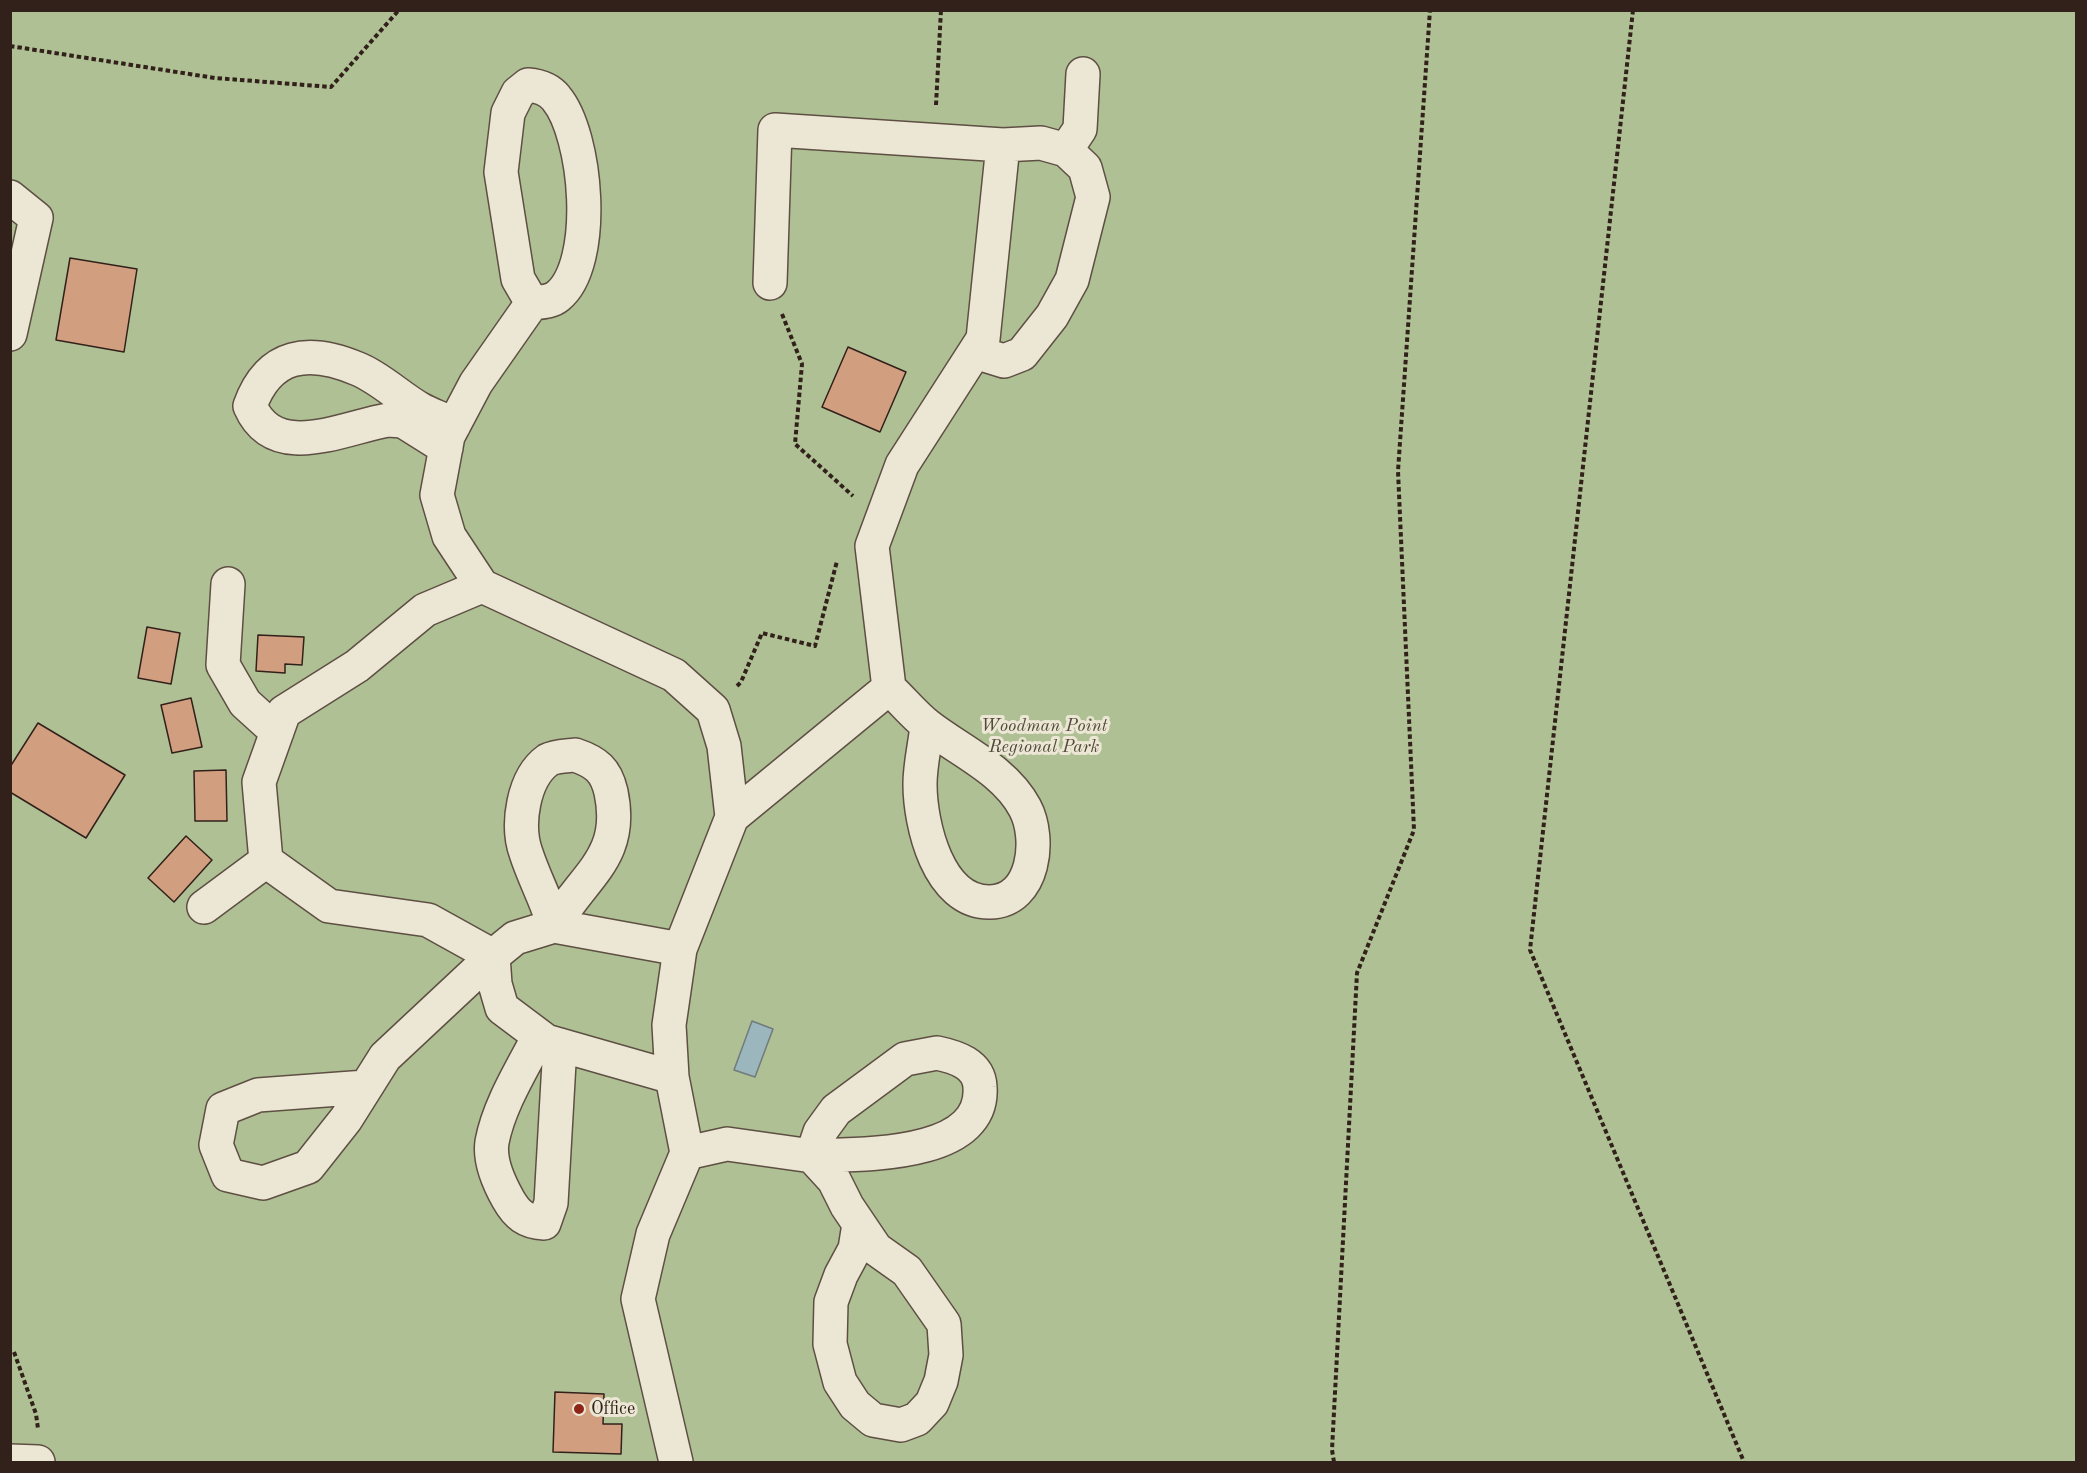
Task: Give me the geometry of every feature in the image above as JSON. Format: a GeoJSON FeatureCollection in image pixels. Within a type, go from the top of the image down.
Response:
{"type":"FeatureCollection","features":[{"type":"Feature","properties":{"kind":"lane"},"geometry":{"type":"LineString","coordinates":[[1066,150],[1080,129],[1083,74]]}},
{"type":"Feature","properties":{"kind":"lane"},"geometry":{"type":"LineString","coordinates":[[528,85],[542,87],[555,96],[567,115],[579,150],[585,191],[577,260],[570,283],[558,296],[545,302],[532,303],[518,279],[501,172],[508,113],[518,93],[528,85]]}},
{"type":"Feature","properties":{"kind":"lane"},"geometry":{"type":"LineString","coordinates":[[770,283],[775,130],[1003,145],[1041,143],[1066,150],[1085,168],[1093,197],[1072,280],[1052,316],[1022,354],[1004,361],[975,352]]}},
{"type":"Feature","properties":{"kind":"lane"},"geometry":{"type":"LineString","coordinates":[[927,726],[920,784],[923,820],[935,860],[946,879],[968,897],[990,902],[1009,897],[1023,881],[1033,862],[1033,833],[1024,807],[999,777],[927,726],[890,688],[872,546],[902,465],[983,339],[1003,145]]}},
{"type":"Feature","properties":{"kind":"lane"},"geometry":{"type":"LineString","coordinates":[[10,197],[36,218],[10,334]]}},
{"type":"Feature","properties":{"kind":"lane"},"geometry":{"type":"LineString","coordinates":[[532,303],[476,383],[450,436],[437,495],[449,536],[482,586],[674,675],[713,710],[724,746],[732,817],[680,949],[669,1025],[672,1077],[687,1153],[653,1234],[638,1299],[676,1462]]}},
{"type":"Feature","properties":{"kind":"lane"},"geometry":{"type":"LineString","coordinates":[[299,357],[332,360],[360,369],[420,409],[450,436],[403,422],[388,420],[298,438],[272,434],[256,420],[250,406],[256,389],[273,368],[299,357]]}},
{"type":"Feature","properties":{"kind":"lane"},"geometry":{"type":"LineString","coordinates":[[228,584],[223,665],[245,703],[277,732]]}},
{"type":"Feature","properties":{"kind":"lane"},"geometry":{"type":"LineString","coordinates":[[482,586],[425,610],[357,666],[284,712],[259,782],[266,861],[329,906],[428,920],[494,956]]}},
{"type":"Feature","properties":{"kind":"lane"},"geometry":{"type":"LineString","coordinates":[[732,817],[890,688]]}},
{"type":"Feature","properties":{"kind":"lane"},"geometry":{"type":"LineString","coordinates":[[575,755],[594,761],[608,778],[615,812],[613,840],[599,867],[568,901],[554,926],[526,852],[522,826],[533,775],[550,759],[575,755]]}},
{"type":"Feature","properties":{"kind":"lane"},"geometry":{"type":"LineString","coordinates":[[204,907],[266,861]]}},
{"type":"Feature","properties":{"kind":"lane"},"geometry":{"type":"LineString","coordinates":[[366,1087],[385,1057],[515,938],[554,926],[680,949]]}},
{"type":"Feature","properties":{"kind":"lane"},"geometry":{"type":"LineString","coordinates":[[494,956],[495,984],[502,1008],[549,1040],[672,1077]]}},
{"type":"Feature","properties":{"kind":"lane"},"geometry":{"type":"LineString","coordinates":[[687,1153],[727,1144],[812,1156],[881,1153],[951,1138],[972,1121],[981,1102],[980,1078],[961,1058],[937,1053],[905,1059],[836,1110],[820,1132],[812,1156]]}},
{"type":"Feature","properties":{"kind":"lane"},"geometry":{"type":"LineString","coordinates":[[812,1156],[834,1180],[876,1249],[907,1271],[944,1324],[946,1355],[941,1381],[932,1403],[917,1419],[901,1425],[873,1420],[855,1405],[840,1382],[830,1344],[831,1302],[841,1275],[855,1249],[859,1224]]}},
{"type":"Feature","properties":{"kind":"lane"},"geometry":{"type":"LineString","coordinates":[[10,1461],[39,1448]]}},
{"type":"Feature","properties":{"kind":"path"},"geometry":{"type":"LineString","coordinates":[[10,46],[214,78],[331,87],[399,10]]}},
{"type":"Feature","properties":{"kind":"path"},"geometry":{"type":"LineString","coordinates":[[934,139],[941,10]]}},
{"type":"Feature","properties":{"kind":"path"},"geometry":{"type":"LineString","coordinates":[[1334,1462],[1332,1450],[1357,973],[1414,830],[1398,471],[1430,10]]}},
{"type":"Feature","properties":{"kind":"path"},"geometry":{"type":"LineString","coordinates":[[1633,10],[1530,950],[1744,1462]]}},
{"type":"Feature","properties":{"kind":"path"},"geometry":{"type":"LineString","coordinates":[[770,283],[802,364],[795,444],[882,518]]}},
{"type":"Feature","properties":{"kind":"path"},"geometry":{"type":"LineString","coordinates":[[713,710],[741,682],[762,633],[815,646],[840,551]]}},
{"type":"Feature","properties":{"kind":"path"},"geometry":{"type":"LineString","coordinates":[[14,1352],[36,1414],[39,1448]]}},
{"type":"Feature","properties":{"kind":"green space","name":"Woodman Point Regional Park"},"geometry":{"type":"Polygon","coordinates":[[[10,11],[2076,11],[2076,1462],[11,1462],[10,11]]]}},
{"type":"Feature","properties":{"kind":"water"},"geometry":{"type":"Polygon","coordinates":[[[752,1021],[773,1029],[755,1077],[734,1070],[752,1021]]]}},
{"type":"Feature","properties":{"kind":"building"},"geometry":{"type":"Polygon","coordinates":[[[70,258],[137,269],[124,352],[56,340],[70,258]]]}},
{"type":"Feature","properties":{"kind":"building"},"geometry":{"type":"Polygon","coordinates":[[[848,347],[906,372],[880,432],[822,407],[848,347]]]}},
{"type":"Feature","properties":{"kind":"building"},"geometry":{"type":"Polygon","coordinates":[[[147,627],[180,633],[171,684],[138,678],[147,627]]]}},
{"type":"Feature","properties":{"kind":"building"},"geometry":{"type":"Polygon","coordinates":[[[258,635],[304,637],[302,665],[285,664],[285,673],[256,671],[258,635]]]}},
{"type":"Feature","properties":{"kind":"building"},"geometry":{"type":"Polygon","coordinates":[[[191,698],[202,747],[172,753],[161,705],[191,698]]]}},
{"type":"Feature","properties":{"kind":"building"},"geometry":{"type":"Polygon","coordinates":[[[38,723],[125,775],[86,838],[10,792],[10,767],[38,723]]]}},
{"type":"Feature","properties":{"kind":"building"},"geometry":{"type":"Polygon","coordinates":[[[226,770],[227,821],[195,821],[194,771],[226,770]]]}},
{"type":"Feature","properties":{"kind":"building"},"geometry":{"type":"Polygon","coordinates":[[[186,836],[212,860],[174,902],[148,878],[186,836]]]}},
{"type":"Feature","properties":{"kind":"building","name":"Office"},"geometry":{"type":"Polygon","coordinates":[[[555,1392],[604,1394],[603,1424],[622,1424],[621,1454],[553,1452],[555,1392]]]}},
{"type":"Feature","properties":{"kind":"place","name":"Office"},"geometry":{"type":"Point","coordinates":[579,1409]}}]}
